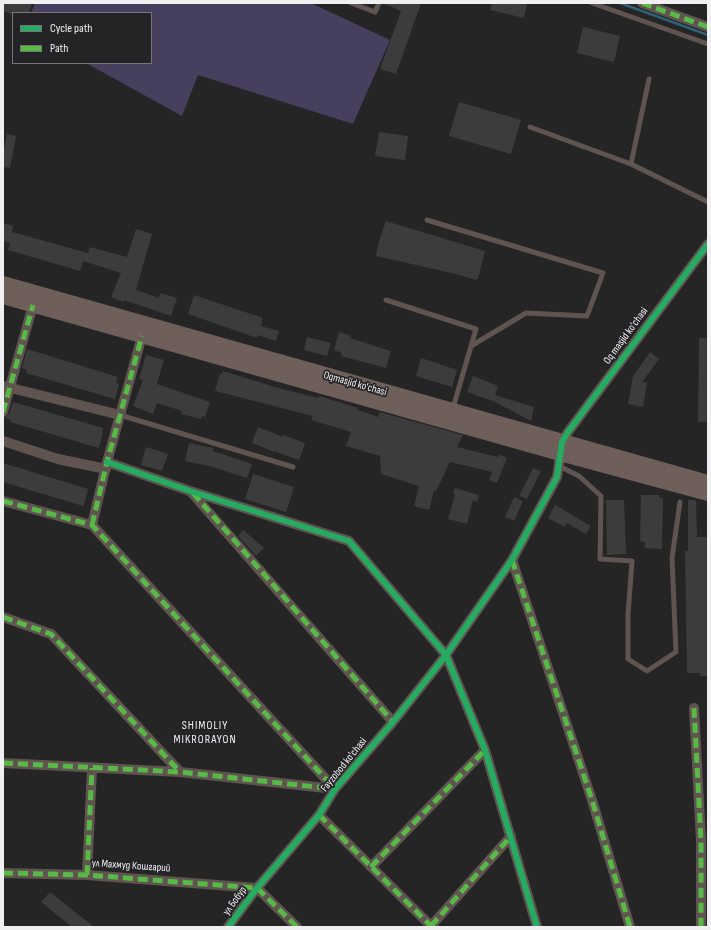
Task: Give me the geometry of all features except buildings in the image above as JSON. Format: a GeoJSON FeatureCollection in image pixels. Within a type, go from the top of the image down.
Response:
{"type":"FeatureCollection","features":[{"type":"Feature","properties":{"kind":"main road","name":"Oqmasjid ko'chasi"},"geometry":{"type":"LineString","coordinates":[[3,283],[452,411],[560,454],[708,482]]}},
{"type":"Feature","properties":{"kind":"main road","name":"Oqmasjid ko'chasi"},"geometry":{"type":"LineString","coordinates":[[3,297],[560,454],[708,494]]}},
{"type":"Feature","properties":{"kind":"street"},"geometry":{"type":"LineString","coordinates":[[642,3],[708,27]]}},
{"type":"Feature","properties":{"kind":"street","name":"Oq masjid ko'chasi"},"geometry":{"type":"LineString","coordinates":[[560,454],[568,432],[708,244]]}},
{"type":"Feature","properties":{"kind":"street"},"geometry":{"type":"LineString","coordinates":[[3,412],[6,387],[33,305]]}},
{"type":"Feature","properties":{"kind":"street"},"geometry":{"type":"LineString","coordinates":[[92,525],[142,336]]}},
{"type":"Feature","properties":{"kind":"street"},"geometry":{"type":"LineString","coordinates":[[6,387],[120,415]]}},
{"type":"Feature","properties":{"kind":"street"},"geometry":{"type":"LineString","coordinates":[[3,441],[58,459],[107,465],[349,541],[446,656],[485,750],[537,927]]}},
{"type":"Feature","properties":{"kind":"street","name":"Fayzobod ko'chasi"},"geometry":{"type":"LineString","coordinates":[[257,888],[319,815],[335,789],[393,722],[446,656],[512,560],[557,476],[560,454]]}},
{"type":"Feature","properties":{"kind":"street"},"geometry":{"type":"LineString","coordinates":[[190,491],[393,722]]}},
{"type":"Feature","properties":{"kind":"street"},"geometry":{"type":"LineString","coordinates":[[3,501],[92,525],[335,789]]}},
{"type":"Feature","properties":{"kind":"street"},"geometry":{"type":"LineString","coordinates":[[512,560],[592,800],[630,927]]}},
{"type":"Feature","properties":{"kind":"street"},"geometry":{"type":"LineString","coordinates":[[3,617],[51,634],[180,772]]}},
{"type":"Feature","properties":{"kind":"street"},"geometry":{"type":"LineString","coordinates":[[694,708],[704,841],[701,927]]}},
{"type":"Feature","properties":{"kind":"street"},"geometry":{"type":"LineString","coordinates":[[371,866],[485,750]]}},
{"type":"Feature","properties":{"kind":"street"},"geometry":{"type":"LineString","coordinates":[[3,763],[180,772],[335,789]]}},
{"type":"Feature","properties":{"kind":"street"},"geometry":{"type":"LineString","coordinates":[[87,875],[92,768]]}},
{"type":"Feature","properties":{"kind":"street"},"geometry":{"type":"LineString","coordinates":[[319,815],[431,927],[511,836]]}},
{"type":"Feature","properties":{"kind":"street","name":"ул Махмуд Кошгарий"},"geometry":{"type":"LineString","coordinates":[[3,873],[87,875],[257,888]]}},
{"type":"Feature","properties":{"kind":"street"},"geometry":{"type":"LineString","coordinates":[[257,888],[297,927]]}},
{"type":"Feature","properties":{"kind":"street","name":"ул Бобур"},"geometry":{"type":"LineString","coordinates":[[228,927],[257,888]]}},
{"type":"Feature","properties":{"kind":"lane"},"geometry":{"type":"LineString","coordinates":[[351,3],[375,12],[379,3]]}},
{"type":"Feature","properties":{"kind":"lane"},"geometry":{"type":"LineString","coordinates":[[592,3],[708,44]]}},
{"type":"Feature","properties":{"kind":"lane"},"geometry":{"type":"LineString","coordinates":[[631,164],[649,79]]}},
{"type":"Feature","properties":{"kind":"lane"},"geometry":{"type":"LineString","coordinates":[[530,127],[631,164],[708,202]]}},
{"type":"Feature","properties":{"kind":"lane"},"geometry":{"type":"LineString","coordinates":[[426,220],[603,274],[587,316],[526,313],[471,346]]}},
{"type":"Feature","properties":{"kind":"lane"},"geometry":{"type":"LineString","coordinates":[[386,300],[476,329],[452,411]]}},
{"type":"Feature","properties":{"kind":"lane"},"geometry":{"type":"LineString","coordinates":[[120,415],[293,468]]}},
{"type":"Feature","properties":{"kind":"lane"},"geometry":{"type":"LineString","coordinates":[[560,454],[579,476],[601,496],[600,558],[632,561],[628,614],[628,659],[647,671],[676,652],[672,558],[680,502]]}},
{"type":"Feature","properties":{"kind":"shaded area"},"geometry":{"type":"Polygon","coordinates":[[[35,3],[311,3],[390,40],[353,124],[198,75],[182,116],[88,64],[152,64],[152,12],[31,12],[35,3]]]}},
{"type":"Feature","properties":{"kind":"waterway"},"geometry":{"type":"LineString","coordinates":[[620,3],[708,35]]}},
{"type":"Feature","properties":{"kind":"marked path"},"geometry":{"type":"LineString","coordinates":[[642,3],[708,27]]}},
{"type":"Feature","properties":{"kind":"marked path"},"geometry":{"type":"LineString","coordinates":[[3,412],[33,305]]}},
{"type":"Feature","properties":{"kind":"marked path"},"geometry":{"type":"LineString","coordinates":[[92,525],[107,462],[142,336]]}},
{"type":"Feature","properties":{"kind":"marked path"},"geometry":{"type":"LineString","coordinates":[[193,493],[393,722]]}},
{"type":"Feature","properties":{"kind":"marked path"},"geometry":{"type":"LineString","coordinates":[[3,501],[92,525],[335,789]]}},
{"type":"Feature","properties":{"kind":"marked path"},"geometry":{"type":"LineString","coordinates":[[512,560],[592,800],[630,927]]}},
{"type":"Feature","properties":{"kind":"marked path"},"geometry":{"type":"LineString","coordinates":[[3,617],[51,634],[180,772]]}},
{"type":"Feature","properties":{"kind":"marked path"},"geometry":{"type":"LineString","coordinates":[[694,708],[701,841],[701,927]]}},
{"type":"Feature","properties":{"kind":"marked path"},"geometry":{"type":"LineString","coordinates":[[371,867],[485,750]]}},
{"type":"Feature","properties":{"kind":"marked path"},"geometry":{"type":"LineString","coordinates":[[3,763],[180,772],[335,789]]}},
{"type":"Feature","properties":{"kind":"marked path"},"geometry":{"type":"LineString","coordinates":[[87,875],[92,768]]}},
{"type":"Feature","properties":{"kind":"marked path"},"geometry":{"type":"LineString","coordinates":[[319,815],[432,927]]}},
{"type":"Feature","properties":{"kind":"marked path"},"geometry":{"type":"LineString","coordinates":[[431,926],[511,836]]}},
{"type":"Feature","properties":{"kind":"marked path"},"geometry":{"type":"LineString","coordinates":[[3,873],[87,875],[257,888],[297,927]]}},
{"type":"Feature","properties":{"kind":"cycle path"},"geometry":{"type":"LineString","coordinates":[[228,927],[257,888],[319,815],[335,789],[393,722],[446,655],[512,560],[557,477],[562,442],[568,432],[708,244]]}},
{"type":"Feature","properties":{"kind":"cycle path"},"geometry":{"type":"LineString","coordinates":[[107,462],[190,491],[349,541],[446,655],[485,750],[537,927]]}},
{"type":"Feature","properties":{"kind":"district","name":"SHIMOLIY MIKRORAYON"},"geometry":{"type":"Point","coordinates":[205,733]}}]}
